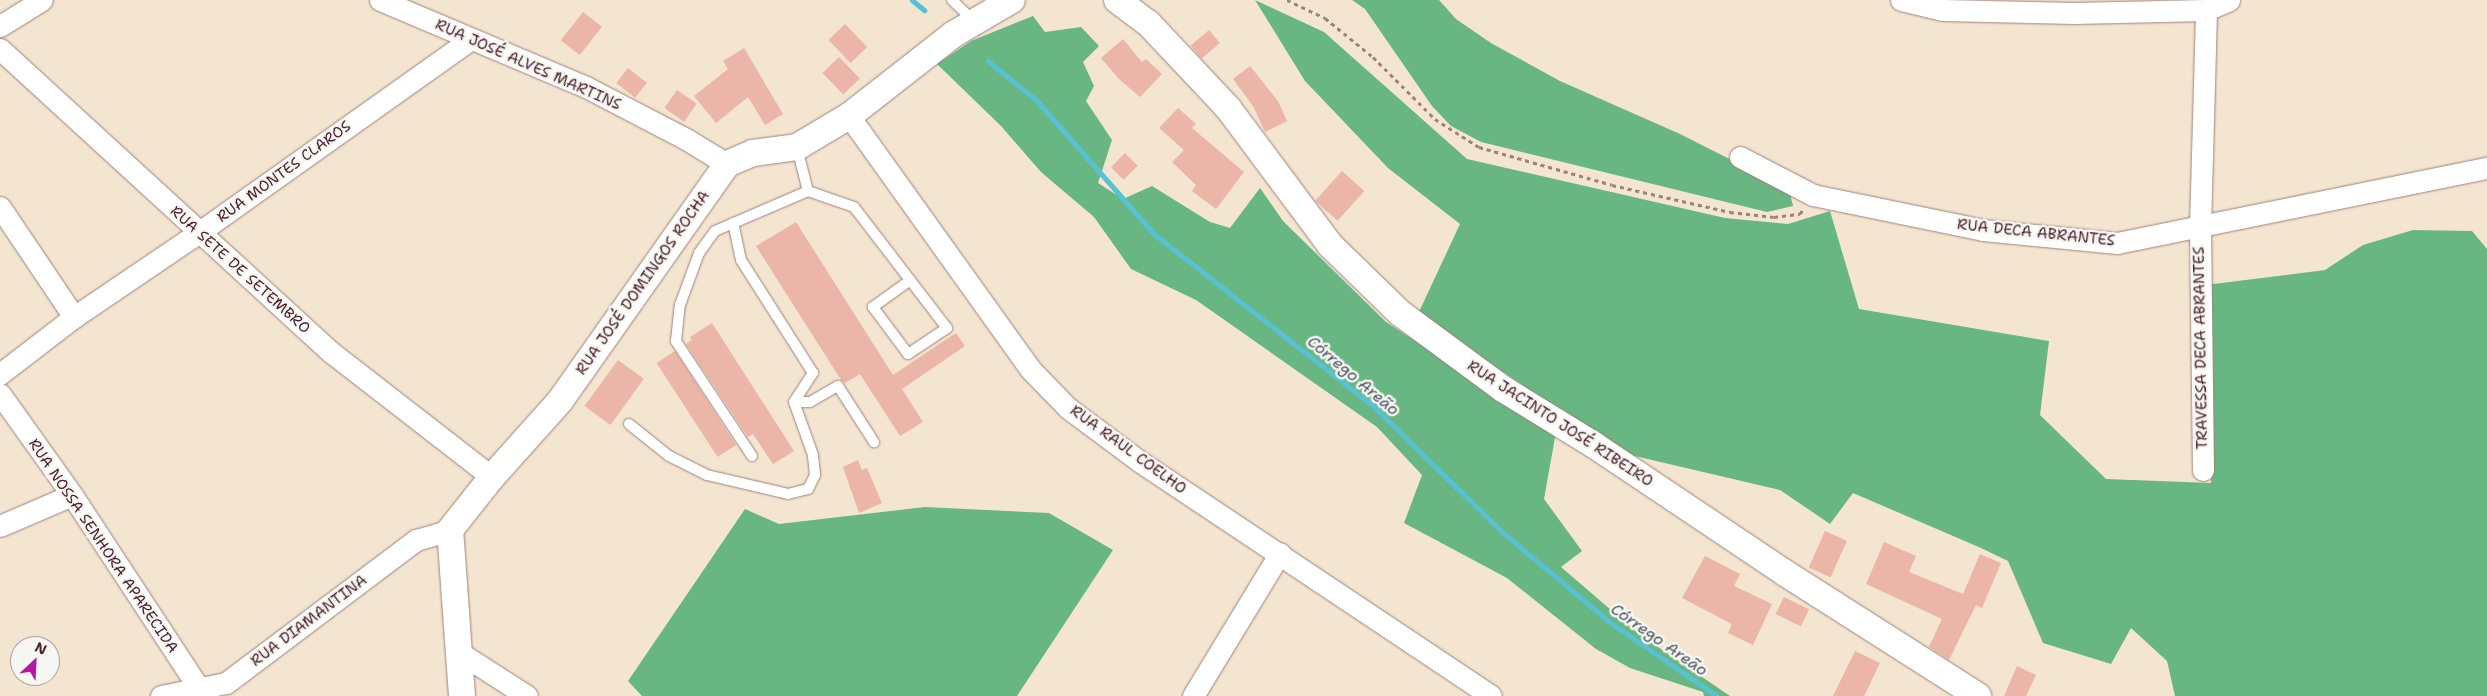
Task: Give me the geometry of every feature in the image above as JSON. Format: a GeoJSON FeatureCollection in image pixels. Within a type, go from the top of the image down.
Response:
{"type":"FeatureCollection","features":[{"type":"Feature","properties":{"kind":"street"},"geometry":{"type":"LineString","coordinates":[[0,26],[42,0]]}},
{"type":"Feature","properties":{"kind":"street","name":"RUA JOSÉ ALVES MARTINS"},"geometry":{"type":"LineString","coordinates":[[380,0],[586,87],[686,138],[727,164]]}},
{"type":"Feature","properties":{"kind":"street"},"geometry":{"type":"LineString","coordinates":[[727,164],[753,153],[797,148],[849,116],[954,34],[1012,0]]}},
{"type":"Feature","properties":{"kind":"street","name":"RUA JACINTO JOSÉ RIBEIRO"},"geometry":{"type":"LineString","coordinates":[[1117,0],[1148,23],[1216,94],[1330,245],[1400,313],[1503,389],[1594,445],[1785,573],[1978,696]]}},
{"type":"Feature","properties":{"kind":"street"},"geometry":{"type":"LineString","coordinates":[[1901,0],[1944,5],[2074,13],[2206,10],[2229,0]]}},
{"type":"Feature","properties":{"kind":"street","name":"TRAVESSA DECA ABRANTES"},"geometry":{"type":"LineString","coordinates":[[2203,470],[2200,227],[2206,10]]}},
{"type":"Feature","properties":{"kind":"street","name":"RUA MONTES CLAROS"},"geometry":{"type":"LineString","coordinates":[[0,374],[74,318],[198,234],[470,39]]}},
{"type":"Feature","properties":{"kind":"street","name":"RUA SETE DE SETEMBRO"},"geometry":{"type":"LineString","coordinates":[[0,49],[198,234],[332,354],[492,476]]}},
{"type":"Feature","properties":{"kind":"street","name":"RUA RAUL COELHO"},"geometry":{"type":"LineString","coordinates":[[849,116],[1031,370],[1094,428],[1491,696]]}},
{"type":"Feature","properties":{"kind":"street","name":"RUA DECA ABRANTES"},"geometry":{"type":"LineString","coordinates":[[1740,157],[1813,195],[1982,230],[2117,243],[2487,168]]}},
{"type":"Feature","properties":{"kind":"street","name":"RUA JOSÉ DOMINGOS ROCHA"},"geometry":{"type":"LineString","coordinates":[[450,530],[492,476],[560,401],[727,164]]}},
{"type":"Feature","properties":{"kind":"street"},"geometry":{"type":"LineString","coordinates":[[0,207],[74,318]]}},
{"type":"Feature","properties":{"kind":"street","name":"RUA NOSSA SENHORA APARECIDA"},"geometry":{"type":"LineString","coordinates":[[0,394],[72,495],[203,692]]}},
{"type":"Feature","properties":{"kind":"street"},"geometry":{"type":"LineString","coordinates":[[0,526],[72,495]]}},
{"type":"Feature","properties":{"kind":"street"},"geometry":{"type":"LineString","coordinates":[[450,530],[457,651],[462,696]]}},
{"type":"Feature","properties":{"kind":"street","name":"RUA DIAMANTINA"},"geometry":{"type":"LineString","coordinates":[[161,696],[203,692],[226,682],[416,540],[450,530]]}},
{"type":"Feature","properties":{"kind":"street"},"geometry":{"type":"LineString","coordinates":[[1192,696],[1280,553]]}},
{"type":"Feature","properties":{"kind":"street"},"geometry":{"type":"LineString","coordinates":[[457,651],[527,696]]}},
{"type":"Feature","properties":{"kind":"lane"},"geometry":{"type":"LineString","coordinates":[[952,0],[975,22]]}},
{"type":"Feature","properties":{"kind":"lane"},"geometry":{"type":"LineString","coordinates":[[797,148],[808,190]]}},
{"type":"Feature","properties":{"kind":"lane"},"geometry":{"type":"LineString","coordinates":[[752,456],[676,341],[680,305],[699,253],[715,231],[808,190],[854,207],[947,328],[908,354],[873,307],[909,281]]}},
{"type":"Feature","properties":{"kind":"lane"},"geometry":{"type":"LineString","coordinates":[[733,223],[741,260],[814,372],[794,402]]}},
{"type":"Feature","properties":{"kind":"lane"},"geometry":{"type":"LineString","coordinates":[[794,402],[810,402],[838,386],[874,442]]}},
{"type":"Feature","properties":{"kind":"lane"},"geometry":{"type":"LineString","coordinates":[[629,424],[669,456],[707,475],[788,494],[808,489],[815,475],[813,455],[794,402]]}},
{"type":"Feature","properties":{"kind":"path"},"geometry":{"type":"LineString","coordinates":[[1287,0],[1325,18],[1373,57],[1435,119],[1479,147],[1612,185],[1730,212],[1774,217],[1800,214],[1813,195]]}},
{"type":"Feature","properties":{"kind":"green space"},"geometry":{"type":"Polygon","coordinates":[[[1255,0],[1324,32],[1467,159],[1725,218],[1788,224],[1830,211],[1859,309],[2049,341],[2040,415],[2106,479],[2211,483],[2210,383],[2205,285],[2325,270],[2363,245],[2413,230],[2472,231],[2487,249],[2487,696],[2175,696],[2167,661],[2131,628],[2111,664],[2043,643],[2008,561],[1981,548],[1853,493],[1830,524],[1780,490],[1622,453],[1418,314],[1460,224],[1388,168],[1305,81],[1255,0]]]}},
{"type":"Feature","properties":{"kind":"green space"},"geometry":{"type":"Polygon","coordinates":[[[1352,0],[1439,0],[1456,19],[1491,43],[1560,81],[1680,134],[1789,189],[1793,206],[1767,212],[1481,142],[1451,126],[1432,106],[1365,9],[1352,0]]]}},
{"type":"Feature","properties":{"kind":"green space"},"geometry":{"type":"Polygon","coordinates":[[[1033,16],[1045,32],[1081,27],[1099,46],[1083,62],[1094,86],[1086,101],[1112,140],[1098,183],[1123,199],[1152,186],[1210,222],[1230,228],[1260,188],[1283,221],[1386,322],[1556,432],[1544,499],[1582,551],[1561,567],[1639,634],[1730,696],[1704,696],[1703,692],[1630,668],[1596,649],[1507,578],[1404,523],[1422,475],[1377,427],[1196,300],[1131,269],[1094,217],[1041,172],[1001,126],[937,64],[971,41],[1033,16]]]}},
{"type":"Feature","properties":{"kind":"green space"},"geometry":{"type":"Polygon","coordinates":[[[925,507],[1049,513],[1113,550],[1017,696],[642,696],[628,681],[745,509],[779,524],[925,507]]]}},
{"type":"Feature","properties":{"kind":"building"},"geometry":{"type":"Polygon","coordinates":[[[583,12],[602,27],[580,55],[561,40],[583,12]]]}},
{"type":"Feature","properties":{"kind":"building"},"geometry":{"type":"Polygon","coordinates":[[[845,24],[867,47],[851,63],[828,40],[845,24]]]}},
{"type":"Feature","properties":{"kind":"building"},"geometry":{"type":"Polygon","coordinates":[[[1209,30],[1220,43],[1202,58],[1191,45],[1209,30]]]}},
{"type":"Feature","properties":{"kind":"building"},"geometry":{"type":"Polygon","coordinates":[[[1123,39],[1142,62],[1146,59],[1162,74],[1140,97],[1119,79],[1101,58],[1123,39]]]}},
{"type":"Feature","properties":{"kind":"building"},"geometry":{"type":"Polygon","coordinates":[[[744,48],[783,114],[765,125],[748,97],[716,123],[694,96],[728,69],[723,61],[744,48]]]}},
{"type":"Feature","properties":{"kind":"building"},"geometry":{"type":"Polygon","coordinates":[[[839,57],[860,79],[843,95],[822,73],[839,57]]]}},
{"type":"Feature","properties":{"kind":"building"},"geometry":{"type":"Polygon","coordinates":[[[1250,66],[1278,101],[1287,121],[1265,132],[1253,106],[1233,79],[1250,66]]]}},
{"type":"Feature","properties":{"kind":"building"},"geometry":{"type":"Polygon","coordinates":[[[628,68],[647,83],[635,98],[616,83],[628,68]]]}},
{"type":"Feature","properties":{"kind":"building"},"geometry":{"type":"Polygon","coordinates":[[[677,90],[697,104],[684,122],[664,108],[677,90]]]}},
{"type":"Feature","properties":{"kind":"building"},"geometry":{"type":"Polygon","coordinates":[[[1178,108],[1196,124],[1192,128],[1244,172],[1216,209],[1192,191],[1196,185],[1172,162],[1184,150],[1159,128],[1178,108]]]}},
{"type":"Feature","properties":{"kind":"building"},"geometry":{"type":"Polygon","coordinates":[[[1125,153],[1138,166],[1124,180],[1111,167],[1125,153]]]}},
{"type":"Feature","properties":{"kind":"building"},"geometry":{"type":"Polygon","coordinates":[[[1342,171],[1364,191],[1338,221],[1315,201],[1342,171]]]}},
{"type":"Feature","properties":{"kind":"building"},"geometry":{"type":"Polygon","coordinates":[[[796,222],[893,375],[956,333],[965,346],[902,389],[923,422],[900,436],[860,374],[845,383],[841,380],[756,246],[796,222]]]}},
{"type":"Feature","properties":{"kind":"building"},"geometry":{"type":"Polygon","coordinates":[[[712,323],[794,451],[773,464],[753,434],[748,437],[686,344],[692,340],[690,337],[712,323]]]}},
{"type":"Feature","properties":{"kind":"building"},"geometry":{"type":"Polygon","coordinates":[[[675,351],[736,445],[718,457],[657,363],[675,351]]]}},
{"type":"Feature","properties":{"kind":"building"},"geometry":{"type":"Polygon","coordinates":[[[618,360],[644,379],[610,425],[584,406],[618,360]]]}},
{"type":"Feature","properties":{"kind":"building"},"geometry":{"type":"Polygon","coordinates":[[[858,460],[862,470],[867,468],[882,503],[859,513],[843,467],[858,460]]]}},
{"type":"Feature","properties":{"kind":"building"},"geometry":{"type":"Polygon","coordinates":[[[1825,531],[1847,541],[1831,577],[1809,568],[1825,531]]]}},
{"type":"Feature","properties":{"kind":"building"},"geometry":{"type":"Polygon","coordinates":[[[1884,542],[1916,556],[1909,572],[1963,594],[1980,554],[2001,563],[1982,608],[1976,605],[1949,660],[1929,647],[1942,619],[1866,584],[1884,542]]]}},
{"type":"Feature","properties":{"kind":"building"},"geometry":{"type":"Polygon","coordinates":[[[1705,556],[1740,574],[1734,586],[1772,604],[1753,645],[1728,633],[1732,624],[1682,598],[1705,556]]]}},
{"type":"Feature","properties":{"kind":"building"},"geometry":{"type":"Polygon","coordinates":[[[1784,597],[1809,609],[1801,626],[1776,614],[1784,597]]]}},
{"type":"Feature","properties":{"kind":"building"},"geometry":{"type":"Polygon","coordinates":[[[1855,651],[1880,663],[1864,696],[1833,696],[1855,651]]]}},
{"type":"Feature","properties":{"kind":"building"},"geometry":{"type":"Polygon","coordinates":[[[2017,666],[2036,675],[2026,696],[2004,696],[2017,666]]]}},
{"type":"Feature","properties":{"kind":"waterway","name":"Córrego Areão"},"geometry":{"type":"LineString","coordinates":[[912,0],[924,10]]}},
{"type":"Feature","properties":{"kind":"waterway","name":"Córrego Areão"},"geometry":{"type":"LineString","coordinates":[[988,61],[1036,100],[1154,234],[1372,405],[1500,530],[1611,623],[1717,696]]}}]}
